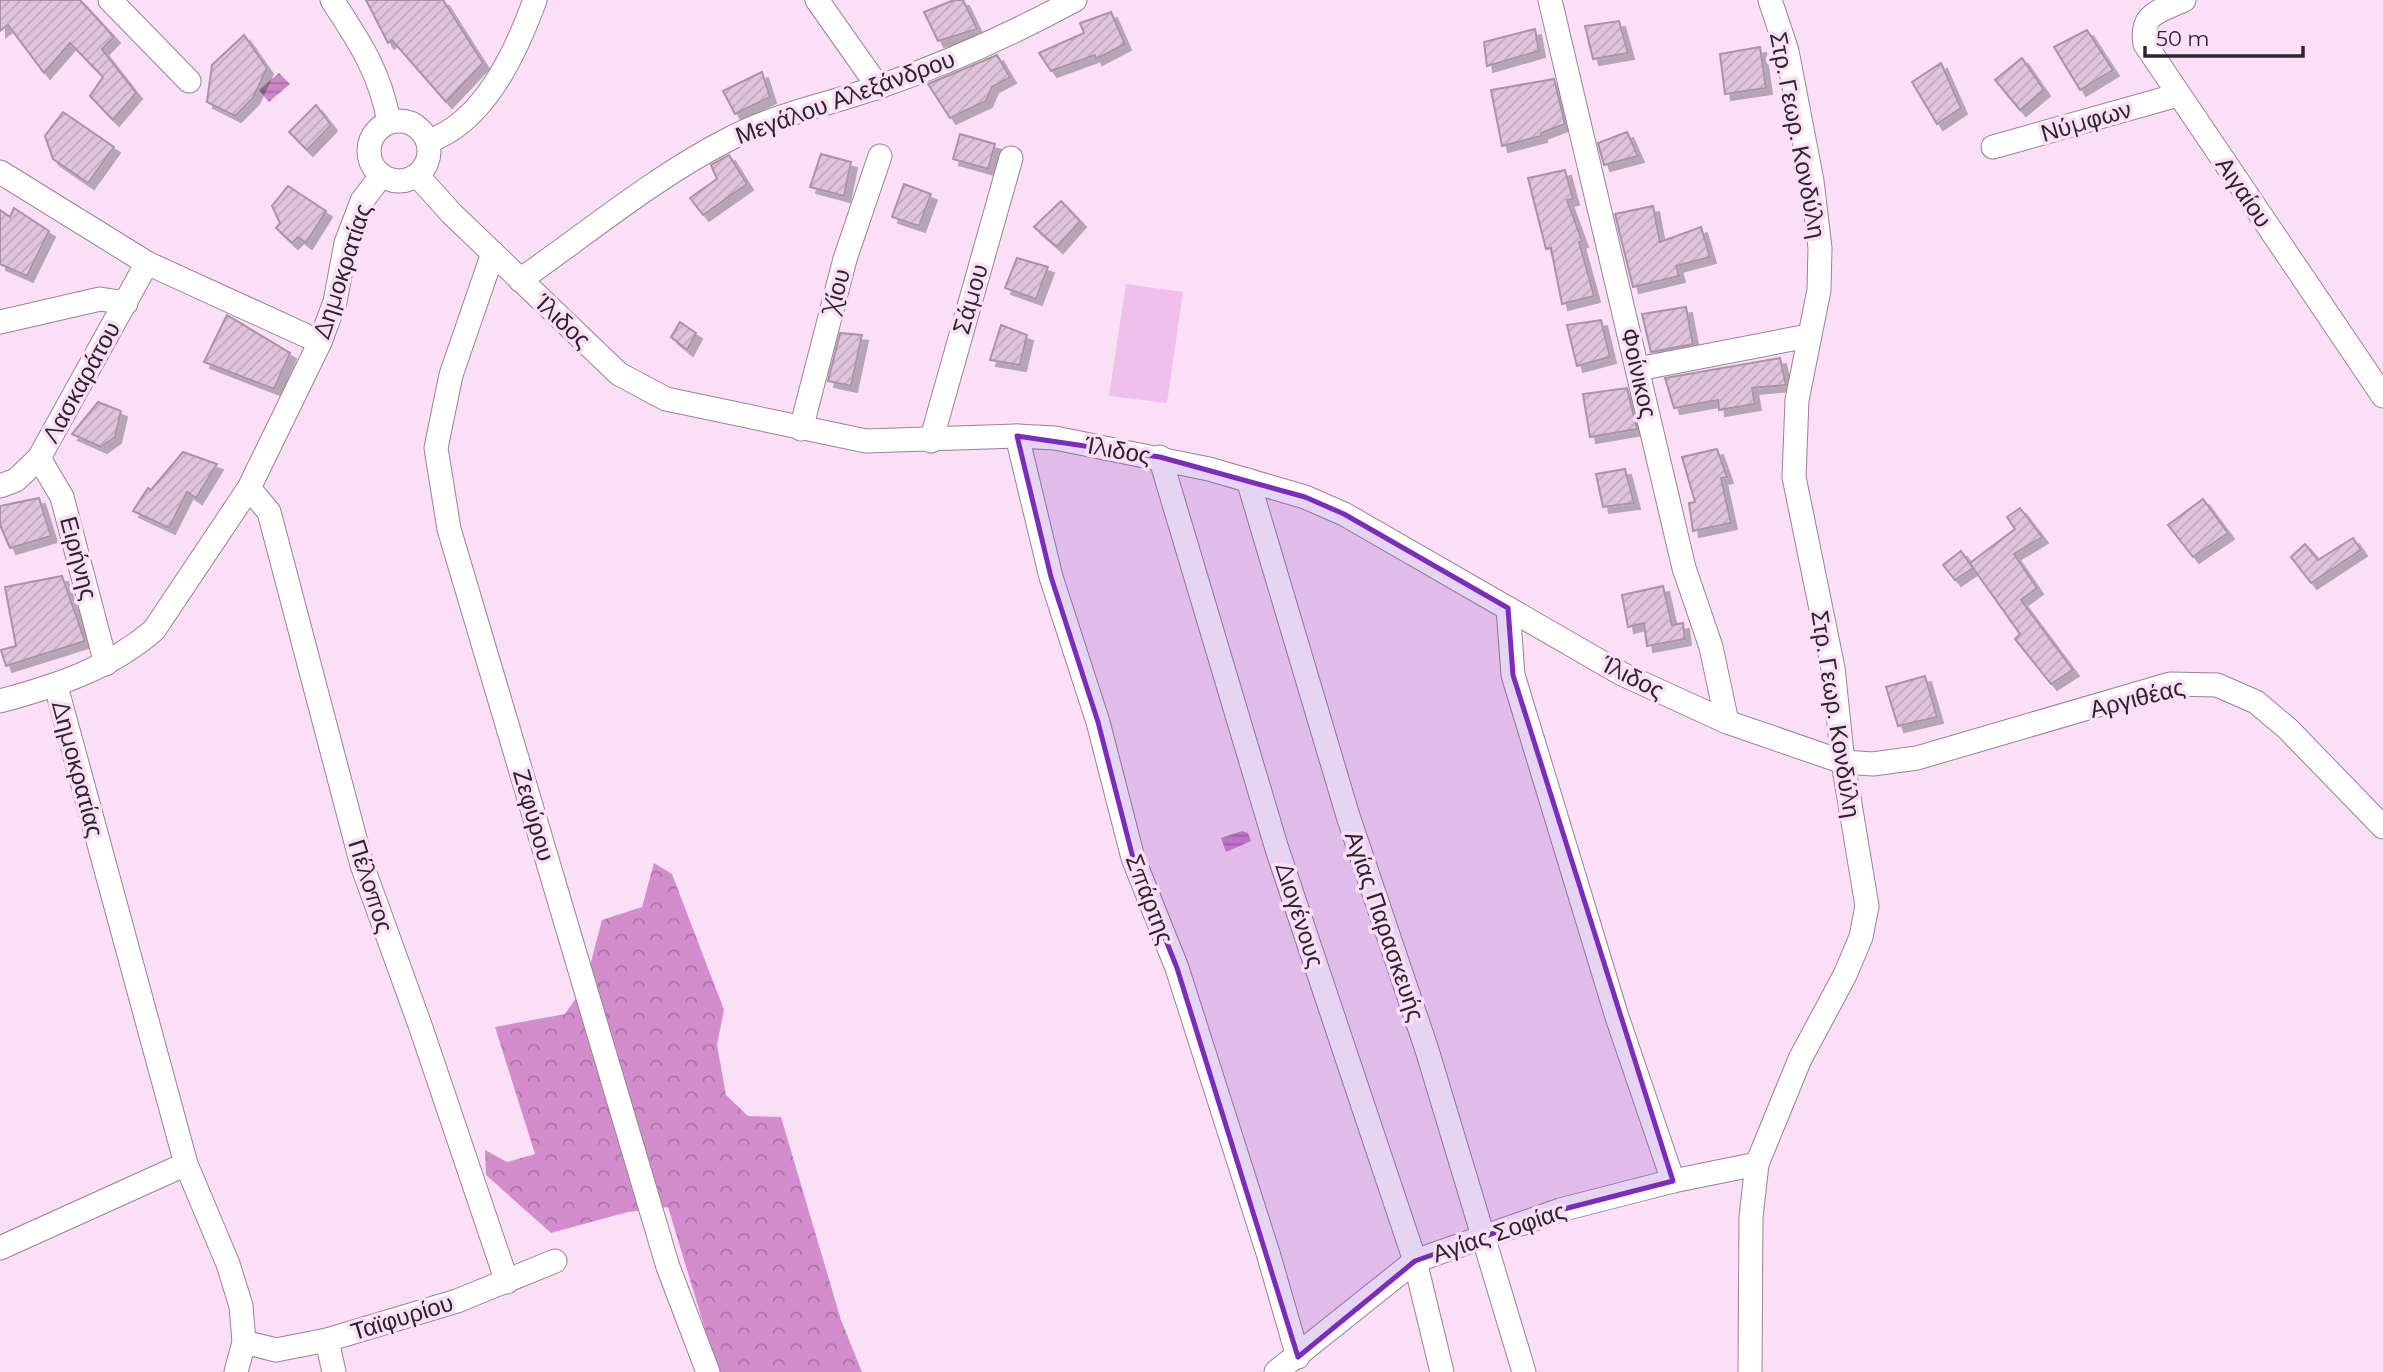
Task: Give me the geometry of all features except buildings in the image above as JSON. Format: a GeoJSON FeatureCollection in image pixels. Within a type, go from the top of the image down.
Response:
{"type":"FeatureCollection","features":[{"type":"Feature","properties":{"kind":"street"},"geometry":{"type":"LineString","coordinates":[[110,0],[189,81]]}},
{"type":"Feature","properties":{"kind":"street"},"geometry":{"type":"LineString","coordinates":[[332,0],[366,51],[383,89],[389,122]]}},
{"type":"Feature","properties":{"kind":"street"},"geometry":{"type":"LineString","coordinates":[[428,141],[446,135],[475,109],[511,54],[536,0]]}},
{"type":"Feature","properties":{"kind":"street"},"geometry":{"type":"LineString","coordinates":[[817,0],[878,88]]}},
{"type":"Feature","properties":{"kind":"street","name":"Μεγάλου Αλεξάνδρου"},"geometry":{"type":"LineString","coordinates":[[520,280],[650,189],[731,138],[808,107],[878,88],[1014,33],[1075,0]]}},
{"type":"Feature","properties":{"kind":"street","name":"Φοίνικος"},"geometry":{"type":"LineString","coordinates":[[1550,0],[1684,568],[1711,647],[1727,722]]}},
{"type":"Feature","properties":{"kind":"street","name":"Στρ. Γεωρ. Κονδύλη"},"geometry":{"type":"LineString","coordinates":[[1751,1372],[1751,1217],[1757,1164],[1800,1059],[1845,975],[1861,937],[1867,906],[1843,762],[1833,668],[1794,477],[1797,400],[1819,290],[1820,248],[1814,195],[1787,51],[1770,0]]}},
{"type":"Feature","properties":{"kind":"street","name":"Αιγαίου"},"geometry":{"type":"LineString","coordinates":[[2184,0],[2150,16],[2143,28],[2145,44],[2383,396]]}},
{"type":"Feature","properties":{"kind":"street","name":"Νύμφων"},"geometry":{"type":"LineString","coordinates":[[1993,148],[2178,95]]}},
{"type":"Feature","properties":{"kind":"street"},"geometry":{"type":"LineString","coordinates":[[408,121],[416,126],[428,141],[428,160],[417,175],[399,181],[381,176],[374,169],[368,151],[374,133],[389,122],[408,121]]}},
{"type":"Feature","properties":{"kind":"street","name":"Χίου"},"geometry":{"type":"LineString","coordinates":[[801,429],[845,259],[880,156]]}},
{"type":"Feature","properties":{"kind":"street","name":"Σάμου"},"geometry":{"type":"LineString","coordinates":[[931,441],[1011,158]]}},
{"type":"Feature","properties":{"kind":"street"},"geometry":{"type":"LineString","coordinates":[[0,172],[147,263],[320,342]]}},
{"type":"Feature","properties":{"kind":"street","name":"Ίλιδος"},"geometry":{"type":"LineString","coordinates":[[417,175],[520,280],[619,374],[666,398],[866,441],[931,441],[1017,436],[1055,438],[1160,457],[1305,497],[1344,514],[1622,674],[1727,722],[1843,762]]}},
{"type":"Feature","properties":{"kind":"street","name":"Δημοκρατίας"},"geometry":{"type":"LineString","coordinates":[[236,1372],[244,1342],[241,1306],[228,1264],[186,1164],[56,686],[106,664],[134,648],[154,630],[248,488],[320,342],[335,302],[350,232],[362,201],[381,176]]}},
{"type":"Feature","properties":{"kind":"street","name":"Ζεφύρου"},"geometry":{"type":"LineString","coordinates":[[493,253],[451,375],[436,448],[449,529],[668,1268],[708,1372]]}},
{"type":"Feature","properties":{"kind":"street","name":"Λασκαράτου"},"geometry":{"type":"LineString","coordinates":[[0,486],[16,480],[39,458],[147,263]]}},
{"type":"Feature","properties":{"kind":"street"},"geometry":{"type":"LineString","coordinates":[[0,322],[100,299],[126,303]]}},
{"type":"Feature","properties":{"kind":"street"},"geometry":{"type":"LineString","coordinates":[[1638,369],[1808,336]]}},
{"type":"Feature","properties":{"kind":"street","name":"Σπάρτης"},"geometry":{"type":"LineString","coordinates":[[1017,436],[1051,577],[1098,722],[1133,858],[1177,968],[1268,1253],[1298,1357]]}},
{"type":"Feature","properties":{"kind":"street","name":"Διογένους"},"geometry":{"type":"LineString","coordinates":[[1160,457],[1278,849],[1415,1261],[1442,1372]]}},
{"type":"Feature","properties":{"kind":"street","name":"Ειρήνης"},"geometry":{"type":"LineString","coordinates":[[39,458],[62,497],[106,664]]}},
{"type":"Feature","properties":{"kind":"street","name":"Αγίας Παρασκευής"},"geometry":{"type":"LineString","coordinates":[[1248,480],[1348,816],[1427,1050],[1485,1235],[1524,1372]]}},
{"type":"Feature","properties":{"kind":"street","name":"Πέλοπος"},"geometry":{"type":"LineString","coordinates":[[248,488],[269,512],[362,865],[420,1025],[507,1282]]}},
{"type":"Feature","properties":{"kind":"street"},"geometry":{"type":"LineString","coordinates":[[1508,608],[1513,676],[1617,1017],[1674,1181]]}},
{"type":"Feature","properties":{"kind":"street","name":"Αργιθέας"},"geometry":{"type":"LineString","coordinates":[[1843,762],[1873,764],[1917,758],[2170,684],[2217,685],[2256,702],[2288,729],[2383,827]]}},
{"type":"Feature","properties":{"kind":"street"},"geometry":{"type":"LineString","coordinates":[[0,701],[56,686]]}},
{"type":"Feature","properties":{"kind":"street"},"geometry":{"type":"LineString","coordinates":[[0,1248],[186,1164]]}},
{"type":"Feature","properties":{"kind":"street","name":"Αγίας Σοφίας"},"geometry":{"type":"LineString","coordinates":[[1276,1372],[1415,1261],[1560,1210],[1674,1181],[1757,1164]]}},
{"type":"Feature","properties":{"kind":"street","name":"Ταϊφυρίου"},"geometry":{"type":"LineString","coordinates":[[244,1342],[276,1350],[327,1340],[457,1301],[555,1261]]}},
{"type":"Feature","properties":{"kind":"street"},"geometry":{"type":"LineString","coordinates":[[327,1340],[334,1372]]}},
{"type":"Feature","properties":{"kind":"highlighted area"},"geometry":{"type":"Polygon","coordinates":[[[1017,436],[1160,457],[1305,497],[1344,514],[1508,608],[1513,675],[1673,1181],[1560,1210],[1415,1261],[1298,1357],[1177,968],[1133,858],[1098,722],[1051,577],[1017,436]]]}},
{"type":"Feature","properties":{"kind":"green space"},"geometry":{"type":"Polygon","coordinates":[[[654,863],[672,874],[724,1010],[717,1045],[726,1095],[748,1116],[781,1117],[841,1320],[862,1372],[718,1372],[668,1207],[628,1212],[551,1233],[486,1175],[485,1150],[507,1162],[535,1154],[495,1027],[565,1014],[585,985],[602,920],[642,907],[654,863]]]}},
{"type":"Feature","properties":{"kind":"shaded area"},"geometry":{"type":"Polygon","coordinates":[[[279,73],[290,84],[269,102],[259,90],[279,73]]]}},
{"type":"Feature","properties":{"kind":"shaded area"},"geometry":{"type":"Polygon","coordinates":[[[1126,284],[1183,292],[1167,403],[1109,396],[1126,284]]]}},
{"type":"Feature","properties":{"kind":"shaded area"},"geometry":{"type":"Polygon","coordinates":[[[1242,831],[1248,833],[1251,841],[1226,852],[1221,838],[1242,831]]]}}]}
